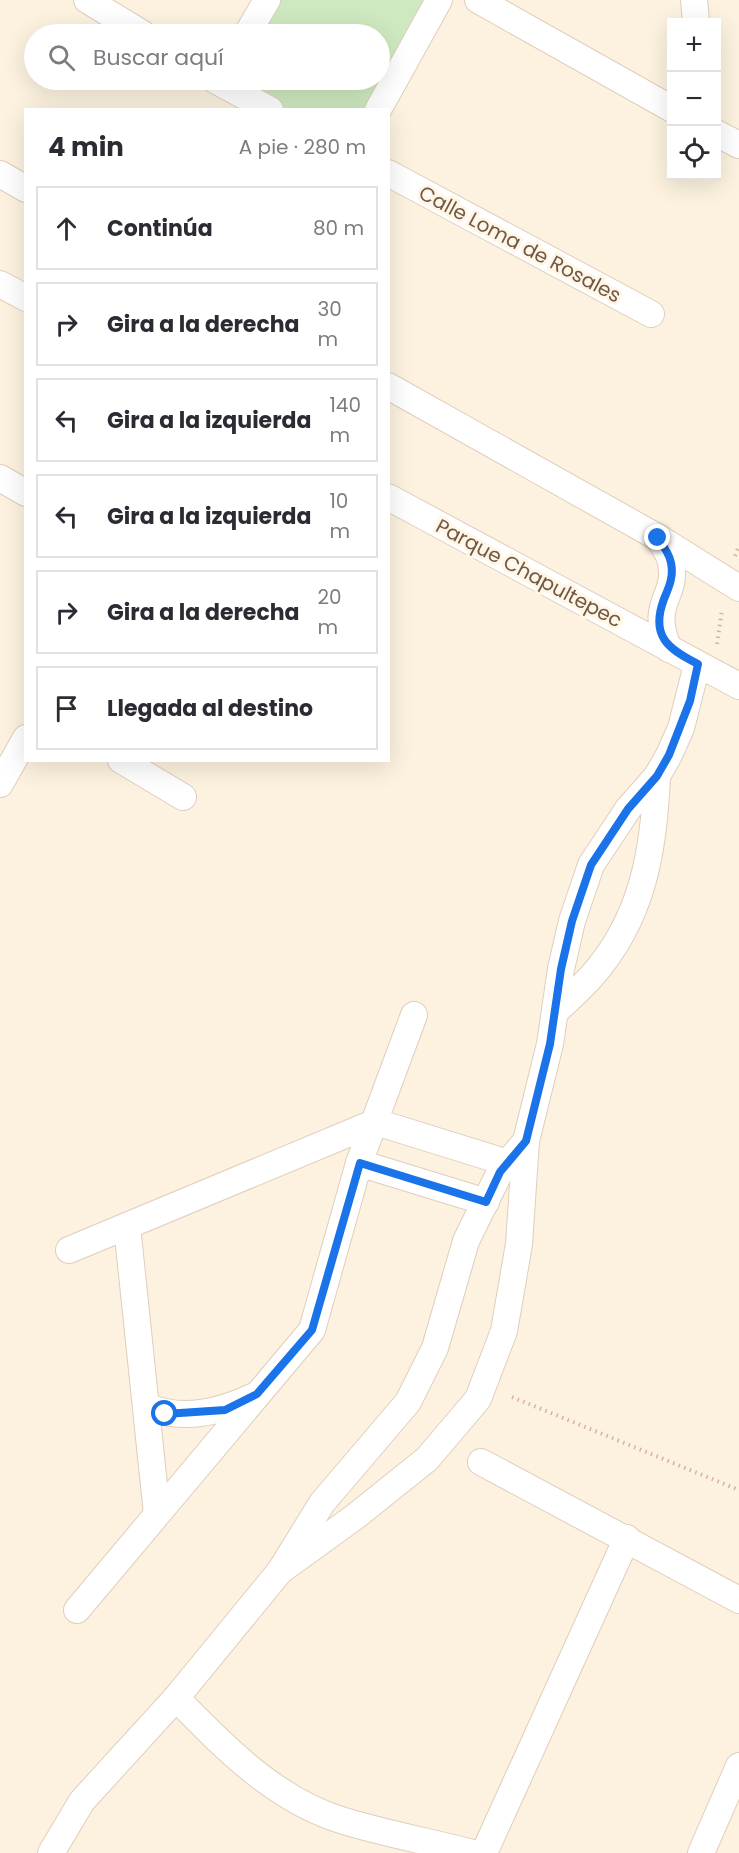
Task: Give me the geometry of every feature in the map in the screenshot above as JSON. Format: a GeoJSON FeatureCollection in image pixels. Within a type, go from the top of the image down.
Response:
{"type":"FeatureCollection","features":[{"type":"Feature","properties":{"kind":"street"},"geometry":{"type":"LineString","coordinates":[[87,0],[127,24]]}},
{"type":"Feature","properties":{"kind":"street"},"geometry":{"type":"LineString","coordinates":[[253,24],[267,0]]}},
{"type":"Feature","properties":{"kind":"street"},"geometry":{"type":"LineString","coordinates":[[390,88],[439,0]]}},
{"type":"Feature","properties":{"kind":"street"},"geometry":{"type":"LineString","coordinates":[[478,0],[667,104]]}},
{"type":"Feature","properties":{"kind":"street"},"geometry":{"type":"LineString","coordinates":[[694,0],[696,18]]}},
{"type":"Feature","properties":{"kind":"street"},"geometry":{"type":"LineString","coordinates":[[236,90],[267,108]]}},
{"type":"Feature","properties":{"kind":"street"},"geometry":{"type":"LineString","coordinates":[[379,108],[389,90]]}},
{"type":"Feature","properties":{"kind":"street"},"geometry":{"type":"LineString","coordinates":[[721,135],[739,145]]}},
{"type":"Feature","properties":{"kind":"street"},"geometry":{"type":"LineString","coordinates":[[0,174],[24,188]]}},
{"type":"Feature","properties":{"kind":"street","name":"Calle Loma de Rosales"},"geometry":{"type":"LineString","coordinates":[[390,174],[651,314]]}},
{"type":"Feature","properties":{"kind":"street"},"geometry":{"type":"LineString","coordinates":[[0,284],[24,297]]}},
{"type":"Feature","properties":{"kind":"street"},"geometry":{"type":"LineString","coordinates":[[390,387],[658,538],[739,588]]}},
{"type":"Feature","properties":{"kind":"street"},"geometry":{"type":"LineString","coordinates":[[0,478],[24,492]]}},
{"type":"Feature","properties":{"kind":"street","name":"Parque Chapultepec"},"geometry":{"type":"LineString","coordinates":[[390,498],[739,686]]}},
{"type":"Feature","properties":{"kind":"street"},"geometry":{"type":"LineString","coordinates":[[658,538],[671,562],[672,580],[660,610],[660,630],[669,649]]}},
{"type":"Feature","properties":{"kind":"street"},"geometry":{"type":"LineString","coordinates":[[280,1571],[356,1516],[427,1459],[478,1399],[504,1331],[519,1244],[526,1141],[537,1104],[572,921],[591,865],[628,809],[657,776],[681,728],[698,664]]}},
{"type":"Feature","properties":{"kind":"street"},"geometry":{"type":"LineString","coordinates":[[0,784],[24,742]]}},
{"type":"Feature","properties":{"kind":"street"},"geometry":{"type":"LineString","coordinates":[[124,762],[183,797]]}},
{"type":"Feature","properties":{"kind":"street"},"geometry":{"type":"LineString","coordinates":[[555,1012],[592,976],[623,932],[651,855],[657,776]]}},
{"type":"Feature","properties":{"kind":"street"},"geometry":{"type":"LineString","coordinates":[[77,1610],[312,1330],[360,1163],[414,1015]]}},
{"type":"Feature","properties":{"kind":"street"},"geometry":{"type":"LineString","coordinates":[[69,1250],[376,1122],[508,1162]]}},
{"type":"Feature","properties":{"kind":"street"},"geometry":{"type":"LineString","coordinates":[[51,1853],[82,1801],[176,1698],[280,1571],[322,1503],[414,1392],[435,1348],[466,1241],[508,1162],[526,1141]]}},
{"type":"Feature","properties":{"kind":"street"},"geometry":{"type":"LineString","coordinates":[[360,1163],[486,1202]]}},
{"type":"Feature","properties":{"kind":"street"},"geometry":{"type":"LineString","coordinates":[[128,1226],[157,1514]]}},
{"type":"Feature","properties":{"kind":"street"},"geometry":{"type":"LineString","coordinates":[[146,1406],[165,1414],[225,1410],[257,1394]]}},
{"type":"Feature","properties":{"kind":"street"},"geometry":{"type":"LineString","coordinates":[[481,1462],[627,1538],[739,1600]]}},
{"type":"Feature","properties":{"kind":"street"},"geometry":{"type":"LineString","coordinates":[[484,1853],[627,1538]]}},
{"type":"Feature","properties":{"kind":"street"},"geometry":{"type":"LineString","coordinates":[[176,1698],[222,1746],[281,1791],[342,1821],[473,1853]]}},
{"type":"Feature","properties":{"kind":"street"},"geometry":{"type":"LineString","coordinates":[[701,1853],[739,1766]]}},
{"type":"Feature","properties":{"kind":"path"},"geometry":{"type":"LineString","coordinates":[[512,1397],[739,1490]]}},
{"type":"Feature","properties":{"kind":"green space"},"geometry":{"type":"Polygon","coordinates":[[[269,0],[435,0],[390,80],[390,24],[255,24],[269,0]]]}},
{"type":"Feature","properties":{"kind":"green space"},"geometry":{"type":"Polygon","coordinates":[[[249,90],[385,90],[375,108],[282,108],[249,90]]]}},
{"type":"Feature","properties":{"kind":"route"},"geometry":{"type":"LineString","coordinates":[[165,1414],[225,1410],[257,1394],[312,1330],[360,1163],[486,1202],[500,1172],[526,1141],[550,1044],[561,969],[572,921],[591,865],[628,809],[643,789],[657,776],[681,728],[690,701],[698,664],[669,649],[660,630],[660,610],[672,580],[671,562],[658,538]]}}]}
